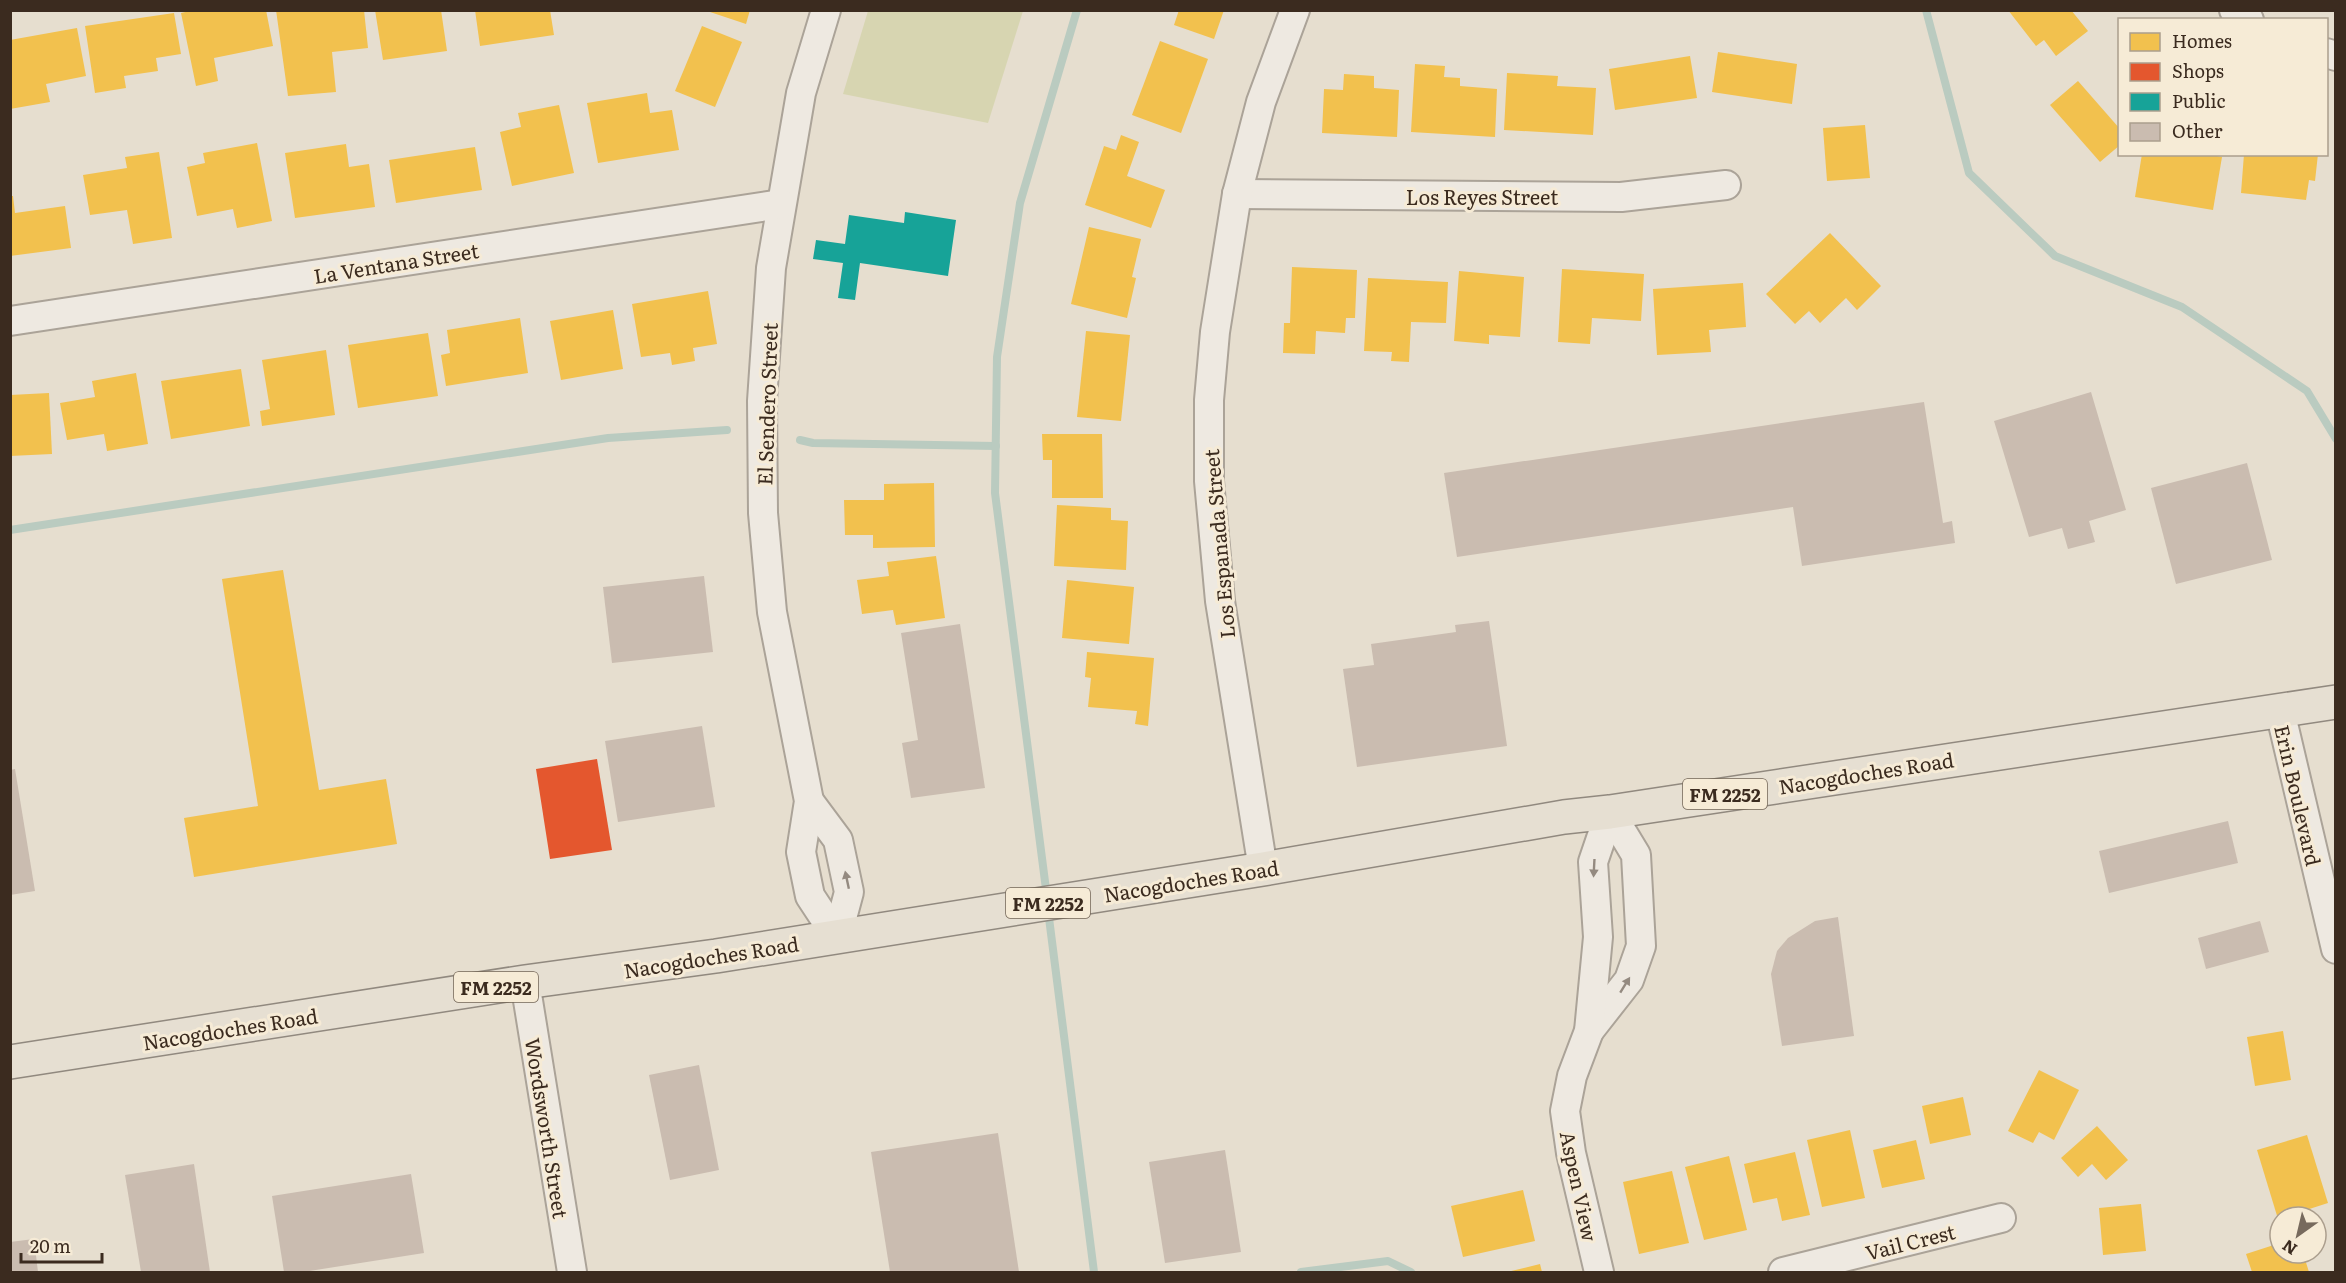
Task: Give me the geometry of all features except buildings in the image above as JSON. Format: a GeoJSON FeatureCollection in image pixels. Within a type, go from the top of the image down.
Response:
{"type":"FeatureCollection","features":[{"type":"Feature","properties":{"kind":"main road","name":"Nacogdoches Road"},"geometry":{"type":"LineString","coordinates":[[10,1062],[525,982],[614,971],[837,937],[1263,869],[1564,817],[1610,812],[2336,702]]}},
{"type":"Feature","properties":{"kind":"street","name":"El Sendero Street"},"geometry":{"type":"LineString","coordinates":[[826,10],[801,93],[771,268],[762,401],[763,513],[772,612],[809,801],[801,852],[810,896],[837,937]]}},
{"type":"Feature","properties":{"kind":"street","name":"Los Espanada Street"},"geometry":{"type":"LineString","coordinates":[[1263,869],[1220,601],[1209,481],[1209,400],[1215,332],[1237,194],[1261,102],[1295,10]]}},
{"type":"Feature","properties":{"kind":"street","name":"Los Reyes Street"},"geometry":{"type":"LineString","coordinates":[[1237,194],[1621,197],[1726,185]]}},
{"type":"Feature","properties":{"kind":"street","name":"La Ventana Street"},"geometry":{"type":"LineString","coordinates":[[10,321],[781,204]]}},
{"type":"Feature","properties":{"kind":"street","name":"Erin Boulevard"},"geometry":{"type":"LineString","coordinates":[[2280,711],[2336,949]]}},
{"type":"Feature","properties":{"kind":"street","name":"El Sendero Street"},"geometry":{"type":"LineString","coordinates":[[809,801],[838,840],[849,892],[837,937]]}},
{"type":"Feature","properties":{"kind":"street","name":"Aspen View"},"geometry":{"type":"LineString","coordinates":[[1599,1272],[1571,1153],[1565,1111],[1572,1076],[1589,1031],[1598,937],[1593,862],[1610,812]]}},
{"type":"Feature","properties":{"kind":"street","name":"Aspen View"},"geometry":{"type":"LineString","coordinates":[[1589,1031],[1629,980],[1641,946],[1636,855],[1610,812]]}},
{"type":"Feature","properties":{"kind":"street","name":"Wordsworth Street"},"geometry":{"type":"LineString","coordinates":[[525,982],[572,1272]]}},
{"type":"Feature","properties":{"kind":"street","name":"Vail Crest"},"geometry":{"type":"LineString","coordinates":[[1783,1272],[2001,1218]]}},
{"type":"Feature","properties":{"kind":"shaded area"},"geometry":{"type":"Polygon","coordinates":[[[868,11],[1023,11],[988,123],[843,94],[868,11]]]}},
{"type":"Feature","properties":{"kind":"waterway"},"geometry":{"type":"LineString","coordinates":[[1047,897],[995,493],[997,357],[1020,203],[1077,10]]}},
{"type":"Feature","properties":{"kind":"waterway"},"geometry":{"type":"LineString","coordinates":[[1926,10],[1969,173],[2055,256],[2182,307],[2307,391],[2336,439]]}},
{"type":"Feature","properties":{"kind":"waterway"},"geometry":{"type":"LineString","coordinates":[[10,530],[608,438],[727,430]]}},
{"type":"Feature","properties":{"kind":"waterway"},"geometry":{"type":"LineString","coordinates":[[800,440],[813,443],[996,446]]}},
{"type":"Feature","properties":{"kind":"waterway"},"geometry":{"type":"LineString","coordinates":[[1048,910],[1094,1272]]}},
{"type":"Feature","properties":{"kind":"waterway"},"geometry":{"type":"LineString","coordinates":[[1301,1272],[1388,1261],[1411,1272]]}}]}
